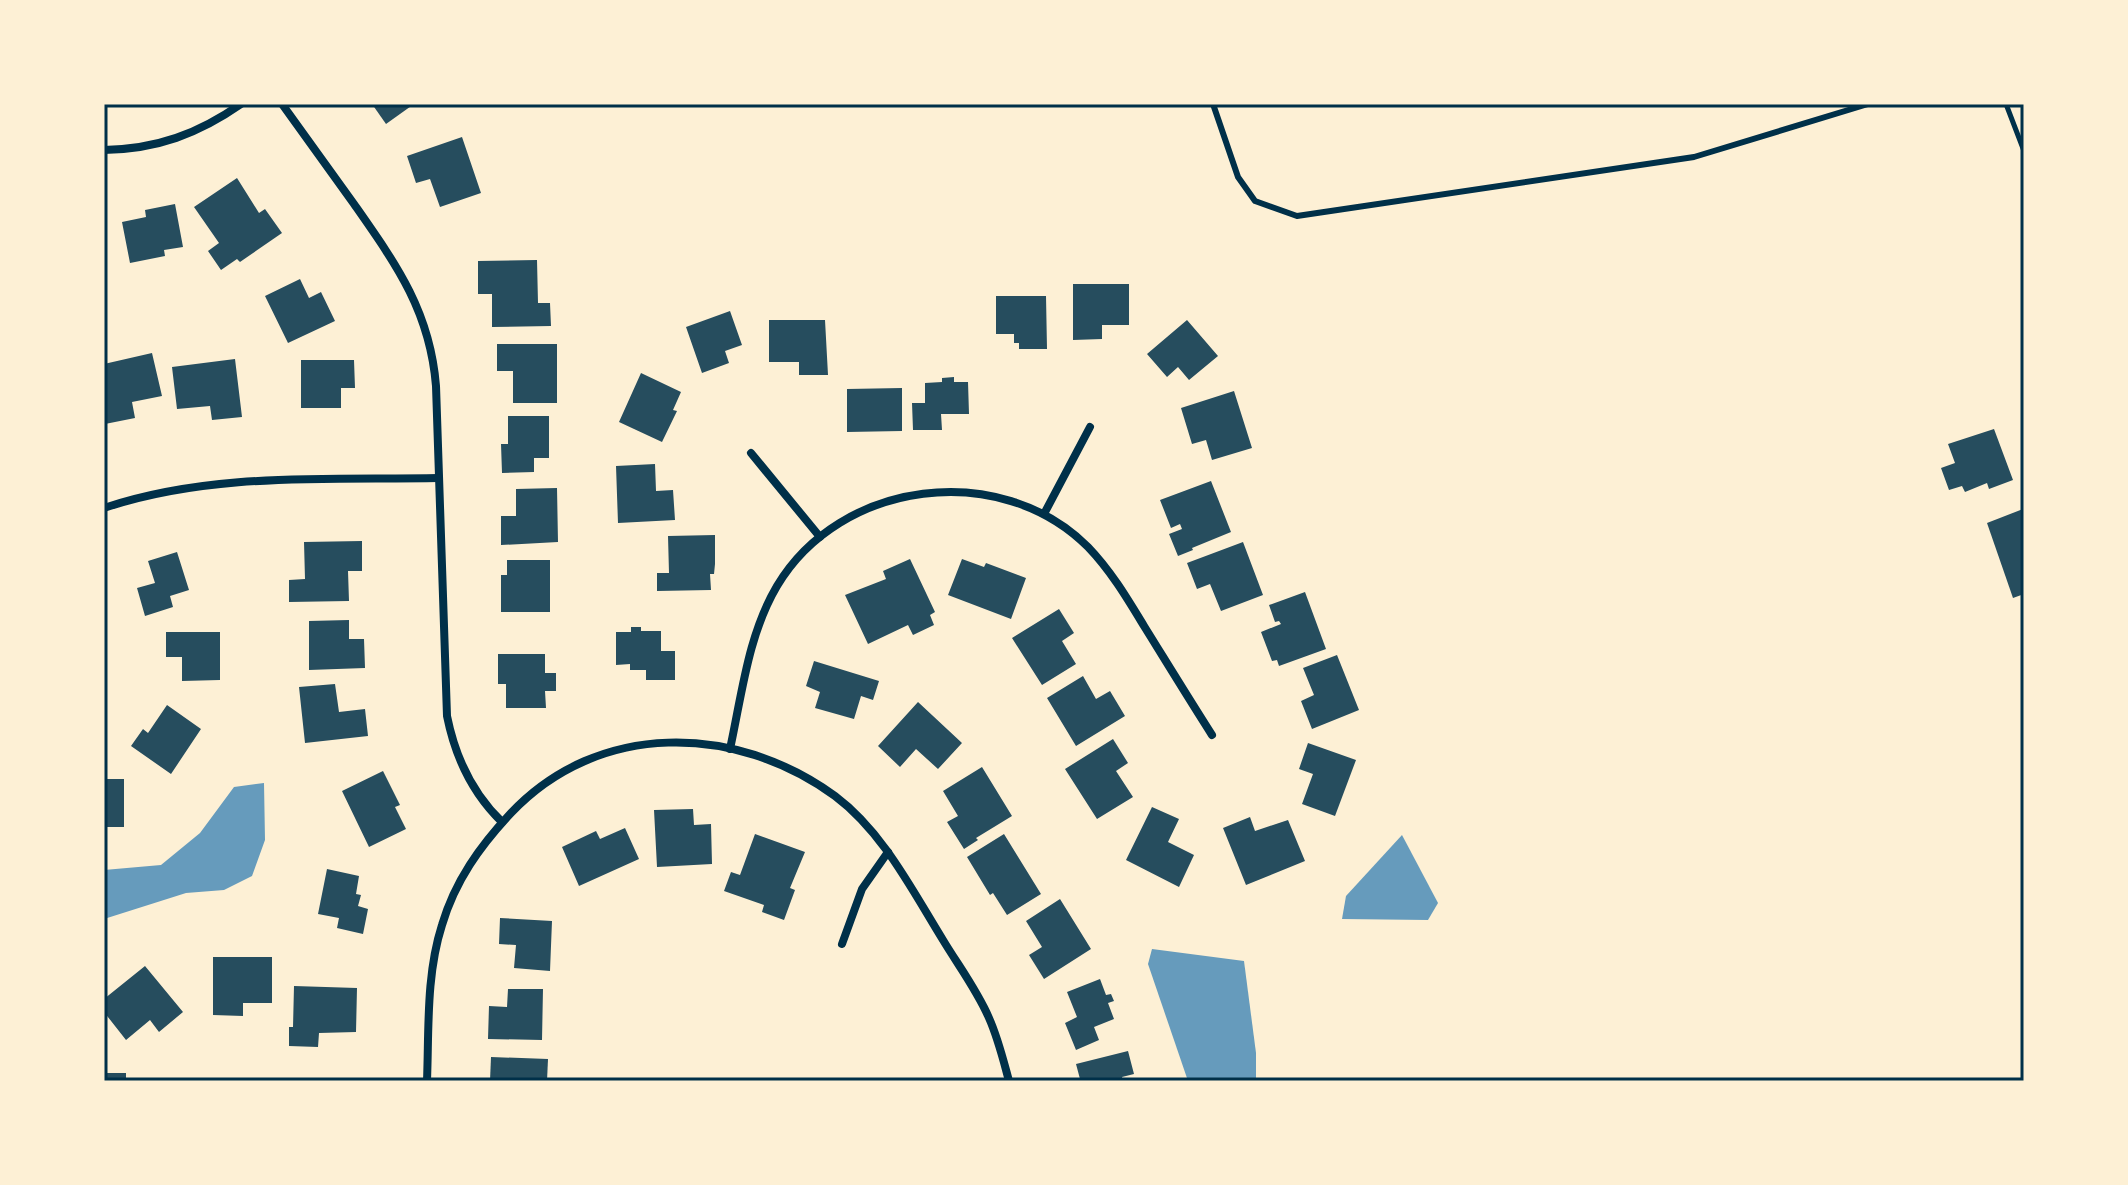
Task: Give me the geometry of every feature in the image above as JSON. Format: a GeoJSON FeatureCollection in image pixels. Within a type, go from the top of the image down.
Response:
{"type":"FeatureCollection","features":[{"type":"Feature","properties":{"kind":"street"},"geometry":{"type":"LineString","coordinates":[[104,150],[130,150],[164,144],[215,122],[241,104]]}},
{"type":"Feature","properties":{"kind":"street"},"geometry":{"type":"LineString","coordinates":[[282,104],[390,256],[421,314],[435,370],[447,716],[453,742],[469,780],[484,803],[502,822]]}},
{"type":"Feature","properties":{"kind":"street"},"geometry":{"type":"LineString","coordinates":[[1044,514],[1090,427]]}},
{"type":"Feature","properties":{"kind":"street"},"geometry":{"type":"LineString","coordinates":[[751,453],[820,537]]}},
{"type":"Feature","properties":{"kind":"street"},"geometry":{"type":"LineString","coordinates":[[104,508],[186,488],[236,482],[438,478]]}},
{"type":"Feature","properties":{"kind":"street"},"geometry":{"type":"LineString","coordinates":[[730,749],[756,629],[787,571],[820,537],[853,514],[902,496],[955,491],[1007,499],[1044,514],[1086,545],[1108,568],[1212,735]]}},
{"type":"Feature","properties":{"kind":"street"},"geometry":{"type":"LineString","coordinates":[[427,1081],[431,976],[442,925],[463,875],[484,842],[539,787],[560,773],[618,748],[655,742],[693,743],[730,749],[779,764],[814,781],[854,812],[888,852],[984,1007],[997,1037],[1009,1081]]}},
{"type":"Feature","properties":{"kind":"street"},"geometry":{"type":"LineString","coordinates":[[842,944],[862,889],[888,852]]}},
{"type":"Feature","properties":{"kind":"lane"},"geometry":{"type":"LineString","coordinates":[[1213,104],[1238,177],[1255,201],[1297,216],[1694,157],[1868,104]]}},
{"type":"Feature","properties":{"kind":"path"},"geometry":{"type":"LineString","coordinates":[[2006,104],[2024,151]]}},
{"type":"Feature","properties":{"kind":"water"},"geometry":{"type":"Polygon","coordinates":[[[264,783],[265,840],[252,876],[224,890],[186,893],[104,919],[104,870],[161,865],[200,833],[234,787],[264,783]]]}},
{"type":"Feature","properties":{"kind":"water"},"geometry":{"type":"Polygon","coordinates":[[[1402,835],[1438,903],[1428,920],[1342,919],[1346,896],[1402,835]]]}},
{"type":"Feature","properties":{"kind":"water"},"geometry":{"type":"Polygon","coordinates":[[[1152,949],[1244,961],[1256,1053],[1256,1081],[1188,1081],[1148,964],[1152,949]]]}},
{"type":"Feature","properties":{"kind":"building"},"geometry":{"type":"Polygon","coordinates":[[[372,104],[414,104],[386,124],[372,104]]]}},
{"type":"Feature","properties":{"kind":"building"},"geometry":{"type":"Polygon","coordinates":[[[462,137],[481,193],[440,207],[430,179],[416,183],[407,156],[462,137]]]}},
{"type":"Feature","properties":{"kind":"building"},"geometry":{"type":"Polygon","coordinates":[[[237,178],[259,213],[265,209],[282,233],[240,262],[237,259],[221,270],[208,251],[219,243],[194,207],[237,178]]]}},
{"type":"Feature","properties":{"kind":"building"},"geometry":{"type":"Polygon","coordinates":[[[175,204],[183,247],[164,250],[165,256],[130,263],[122,222],[146,217],[145,210],[175,204]]]}},
{"type":"Feature","properties":{"kind":"building"},"geometry":{"type":"Polygon","coordinates":[[[537,260],[538,303],[550,303],[551,326],[492,327],[492,294],[478,294],[478,261],[537,260]]]}},
{"type":"Feature","properties":{"kind":"building"},"geometry":{"type":"Polygon","coordinates":[[[300,279],[309,298],[321,292],[335,321],[288,343],[265,296],[300,279]]]}},
{"type":"Feature","properties":{"kind":"building"},"geometry":{"type":"Polygon","coordinates":[[[1073,284],[1129,284],[1129,325],[1102,325],[1102,339],[1073,340],[1073,284]]]}},
{"type":"Feature","properties":{"kind":"building"},"geometry":{"type":"Polygon","coordinates":[[[996,296],[1046,296],[1047,349],[1019,349],[1019,343],[1014,343],[1014,334],[996,334],[996,296]]]}},
{"type":"Feature","properties":{"kind":"building"},"geometry":{"type":"Polygon","coordinates":[[[730,311],[742,345],[725,351],[729,363],[702,373],[686,327],[730,311]]]}},
{"type":"Feature","properties":{"kind":"building"},"geometry":{"type":"Polygon","coordinates":[[[769,320],[825,320],[828,375],[799,375],[799,362],[769,362],[769,320]]]}},
{"type":"Feature","properties":{"kind":"building"},"geometry":{"type":"Polygon","coordinates":[[[1187,320],[1218,356],[1189,380],[1178,367],[1167,377],[1147,354],[1187,320]]]}},
{"type":"Feature","properties":{"kind":"building"},"geometry":{"type":"Polygon","coordinates":[[[497,344],[557,344],[557,403],[513,403],[513,371],[497,371],[497,344]]]}},
{"type":"Feature","properties":{"kind":"building"},"geometry":{"type":"Polygon","coordinates":[[[152,353],[162,396],[132,402],[135,418],[105,424],[104,364],[152,353]]]}},
{"type":"Feature","properties":{"kind":"building"},"geometry":{"type":"Polygon","coordinates":[[[235,359],[242,417],[212,420],[210,406],[177,409],[172,367],[235,359]]]}},
{"type":"Feature","properties":{"kind":"building"},"geometry":{"type":"Polygon","coordinates":[[[301,360],[354,360],[355,388],[341,388],[341,408],[301,408],[301,360]]]}},
{"type":"Feature","properties":{"kind":"building"},"geometry":{"type":"Polygon","coordinates":[[[641,373],[681,392],[673,410],[677,411],[662,442],[619,422],[641,373]]]}},
{"type":"Feature","properties":{"kind":"building"},"geometry":{"type":"Polygon","coordinates":[[[954,377],[954,382],[968,382],[969,414],[941,414],[942,430],[913,430],[912,403],[925,403],[925,383],[942,382],[942,378],[954,377]]]}},
{"type":"Feature","properties":{"kind":"building"},"geometry":{"type":"Polygon","coordinates":[[[902,388],[902,431],[847,432],[847,389],[902,388]]]}},
{"type":"Feature","properties":{"kind":"building"},"geometry":{"type":"Polygon","coordinates":[[[1234,391],[1252,448],[1212,460],[1206,440],[1192,444],[1181,408],[1234,391]]]}},
{"type":"Feature","properties":{"kind":"building"},"geometry":{"type":"Polygon","coordinates":[[[508,416],[549,416],[549,458],[534,458],[534,472],[502,473],[501,444],[508,444],[508,416]]]}},
{"type":"Feature","properties":{"kind":"building"},"geometry":{"type":"Polygon","coordinates":[[[1994,429],[2013,480],[1989,489],[1987,483],[1965,492],[1962,486],[1949,490],[1941,468],[1955,463],[1948,444],[1994,429]]]}},
{"type":"Feature","properties":{"kind":"building"},"geometry":{"type":"Polygon","coordinates":[[[655,464],[656,491],[673,490],[675,520],[618,523],[616,466],[655,464]]]}},
{"type":"Feature","properties":{"kind":"building"},"geometry":{"type":"Polygon","coordinates":[[[1211,481],[1231,532],[1178,556],[1169,534],[1182,529],[1180,524],[1171,528],[1160,500],[1211,481]]]}},
{"type":"Feature","properties":{"kind":"building"},"geometry":{"type":"Polygon","coordinates":[[[557,488],[558,542],[501,545],[501,516],[516,516],[516,489],[557,488]]]}},
{"type":"Feature","properties":{"kind":"building"},"geometry":{"type":"Polygon","coordinates":[[[2023,509],[2024,594],[2013,598],[1987,523],[2023,509]]]}},
{"type":"Feature","properties":{"kind":"building"},"geometry":{"type":"Polygon","coordinates":[[[715,535],[711,590],[657,591],[657,573],[669,573],[668,536],[715,535]]]}},
{"type":"Feature","properties":{"kind":"building"},"geometry":{"type":"Polygon","coordinates":[[[362,541],[362,571],[348,571],[349,601],[289,602],[289,580],[305,579],[304,542],[362,541]]]}},
{"type":"Feature","properties":{"kind":"building"},"geometry":{"type":"Polygon","coordinates":[[[1243,542],[1263,595],[1221,611],[1210,584],[1197,589],[1187,563],[1243,542]]]}},
{"type":"Feature","properties":{"kind":"building"},"geometry":{"type":"Polygon","coordinates":[[[177,552],[189,590],[170,596],[173,607],[145,616],[137,588],[155,583],[148,561],[177,552]]]}},
{"type":"Feature","properties":{"kind":"building"},"geometry":{"type":"Polygon","coordinates":[[[910,559],[935,612],[930,615],[934,625],[913,635],[908,625],[868,644],[845,595],[886,579],[883,571],[910,559]]]}},
{"type":"Feature","properties":{"kind":"building"},"geometry":{"type":"Polygon","coordinates":[[[962,559],[984,567],[986,563],[1026,578],[1011,619],[948,595],[962,559]]]}},
{"type":"Feature","properties":{"kind":"building"},"geometry":{"type":"Polygon","coordinates":[[[507,560],[550,560],[550,612],[501,612],[501,575],[507,575],[507,560]]]}},
{"type":"Feature","properties":{"kind":"building"},"geometry":{"type":"Polygon","coordinates":[[[1305,592],[1326,649],[1279,666],[1277,660],[1272,661],[1261,632],[1281,624],[1275,622],[1269,605],[1305,592]]]}},
{"type":"Feature","properties":{"kind":"building"},"geometry":{"type":"Polygon","coordinates":[[[1059,609],[1074,633],[1062,641],[1076,664],[1042,685],[1012,638],[1059,609]]]}},
{"type":"Feature","properties":{"kind":"building"},"geometry":{"type":"Polygon","coordinates":[[[349,620],[349,639],[364,639],[365,668],[309,670],[309,621],[349,620]]]}},
{"type":"Feature","properties":{"kind":"building"},"geometry":{"type":"Polygon","coordinates":[[[631,627],[641,627],[641,631],[661,631],[661,651],[675,651],[675,680],[646,680],[646,670],[630,670],[630,664],[616,665],[616,632],[631,632],[631,627]]]}},
{"type":"Feature","properties":{"kind":"building"},"geometry":{"type":"Polygon","coordinates":[[[166,632],[220,632],[220,680],[182,681],[182,657],[166,657],[166,632]]]}},
{"type":"Feature","properties":{"kind":"building"},"geometry":{"type":"Polygon","coordinates":[[[498,654],[545,654],[545,673],[556,673],[556,691],[545,691],[546,708],[506,708],[506,684],[498,684],[498,654]]]}},
{"type":"Feature","properties":{"kind":"building"},"geometry":{"type":"Polygon","coordinates":[[[1337,655],[1359,710],[1312,729],[1301,701],[1314,695],[1303,668],[1337,655]]]}},
{"type":"Feature","properties":{"kind":"building"},"geometry":{"type":"Polygon","coordinates":[[[814,661],[879,681],[873,700],[861,696],[854,719],[815,708],[820,692],[806,686],[814,661]]]}},
{"type":"Feature","properties":{"kind":"building"},"geometry":{"type":"Polygon","coordinates":[[[1083,676],[1096,699],[1110,691],[1125,716],[1076,746],[1047,698],[1083,676]]]}},
{"type":"Feature","properties":{"kind":"building"},"geometry":{"type":"Polygon","coordinates":[[[335,684],[339,712],[365,709],[368,736],[305,743],[299,687],[335,684]]]}},
{"type":"Feature","properties":{"kind":"building"},"geometry":{"type":"Polygon","coordinates":[[[918,702],[962,743],[938,769],[916,749],[900,767],[878,746],[918,702]]]}},
{"type":"Feature","properties":{"kind":"building"},"geometry":{"type":"Polygon","coordinates":[[[167,705],[201,729],[171,774],[131,746],[143,729],[148,733],[167,705]]]}},
{"type":"Feature","properties":{"kind":"building"},"geometry":{"type":"Polygon","coordinates":[[[1113,739],[1128,763],[1116,771],[1133,797],[1097,819],[1065,769],[1113,739]]]}},
{"type":"Feature","properties":{"kind":"building"},"geometry":{"type":"Polygon","coordinates":[[[1308,743],[1356,760],[1335,816],[1302,804],[1313,774],[1299,769],[1308,743]]]}},
{"type":"Feature","properties":{"kind":"building"},"geometry":{"type":"Polygon","coordinates":[[[982,767],[1012,816],[964,849],[947,822],[958,816],[943,791],[982,767]]]}},
{"type":"Feature","properties":{"kind":"building"},"geometry":{"type":"Polygon","coordinates":[[[383,771],[400,805],[395,807],[406,829],[369,847],[342,791],[383,771]]]}},
{"type":"Feature","properties":{"kind":"building"},"geometry":{"type":"Polygon","coordinates":[[[104,779],[124,779],[124,827],[104,827],[104,779]]]}},
{"type":"Feature","properties":{"kind":"building"},"geometry":{"type":"Polygon","coordinates":[[[1152,807],[1179,819],[1168,842],[1194,855],[1179,887],[1126,860],[1152,807]]]}},
{"type":"Feature","properties":{"kind":"building"},"geometry":{"type":"Polygon","coordinates":[[[693,809],[694,825],[711,824],[712,864],[657,867],[654,810],[693,809]]]}},
{"type":"Feature","properties":{"kind":"building"},"geometry":{"type":"Polygon","coordinates":[[[1250,817],[1255,831],[1288,820],[1305,861],[1246,885],[1223,828],[1250,817]]]}},
{"type":"Feature","properties":{"kind":"building"},"geometry":{"type":"Polygon","coordinates":[[[625,828],[639,859],[579,886],[562,847],[596,831],[600,839],[625,828]]]}},
{"type":"Feature","properties":{"kind":"building"},"geometry":{"type":"Polygon","coordinates":[[[755,834],[805,852],[790,888],[795,890],[784,920],[762,912],[764,905],[724,891],[731,872],[740,875],[755,834]]]}},
{"type":"Feature","properties":{"kind":"building"},"geometry":{"type":"Polygon","coordinates":[[[1004,834],[1041,894],[1007,915],[993,893],[990,895],[967,857],[1004,834]]]}},
{"type":"Feature","properties":{"kind":"building"},"geometry":{"type":"Polygon","coordinates":[[[327,869],[359,876],[356,894],[361,895],[358,906],[368,909],[363,934],[337,928],[339,918],[318,914],[327,869]]]}},
{"type":"Feature","properties":{"kind":"building"},"geometry":{"type":"Polygon","coordinates":[[[1060,899],[1091,949],[1044,979],[1029,955],[1042,947],[1026,921],[1060,899]]]}},
{"type":"Feature","properties":{"kind":"building"},"geometry":{"type":"Polygon","coordinates":[[[500,918],[552,921],[550,971],[514,968],[516,945],[499,944],[500,918]]]}},
{"type":"Feature","properties":{"kind":"building"},"geometry":{"type":"Polygon","coordinates":[[[213,957],[272,957],[272,1003],[243,1003],[243,1016],[213,1015],[213,957]]]}},
{"type":"Feature","properties":{"kind":"building"},"geometry":{"type":"Polygon","coordinates":[[[145,966],[183,1012],[159,1032],[150,1020],[126,1040],[104,1012],[104,999],[145,966]]]}},
{"type":"Feature","properties":{"kind":"building"},"geometry":{"type":"Polygon","coordinates":[[[1100,979],[1106,995],[1111,994],[1114,1001],[1108,1003],[1114,1019],[1094,1027],[1099,1040],[1076,1050],[1065,1023],[1077,1017],[1067,992],[1100,979]]]}},
{"type":"Feature","properties":{"kind":"building"},"geometry":{"type":"Polygon","coordinates":[[[294,986],[357,988],[356,1032],[319,1033],[318,1047],[289,1046],[289,1027],[293,1027],[294,986]]]}},
{"type":"Feature","properties":{"kind":"building"},"geometry":{"type":"Polygon","coordinates":[[[508,989],[543,989],[542,1040],[488,1039],[489,1006],[507,1007],[508,989]]]}},
{"type":"Feature","properties":{"kind":"building"},"geometry":{"type":"Polygon","coordinates":[[[1128,1051],[1134,1074],[1122,1077],[1123,1081],[1074,1081],[1080,1079],[1076,1064],[1128,1051]]]}},
{"type":"Feature","properties":{"kind":"building"},"geometry":{"type":"Polygon","coordinates":[[[491,1057],[548,1059],[547,1081],[490,1081],[491,1057]]]}},
{"type":"Feature","properties":{"kind":"building"},"geometry":{"type":"Polygon","coordinates":[[[104,1073],[126,1073],[126,1081],[104,1081],[104,1073]]]}}]}
